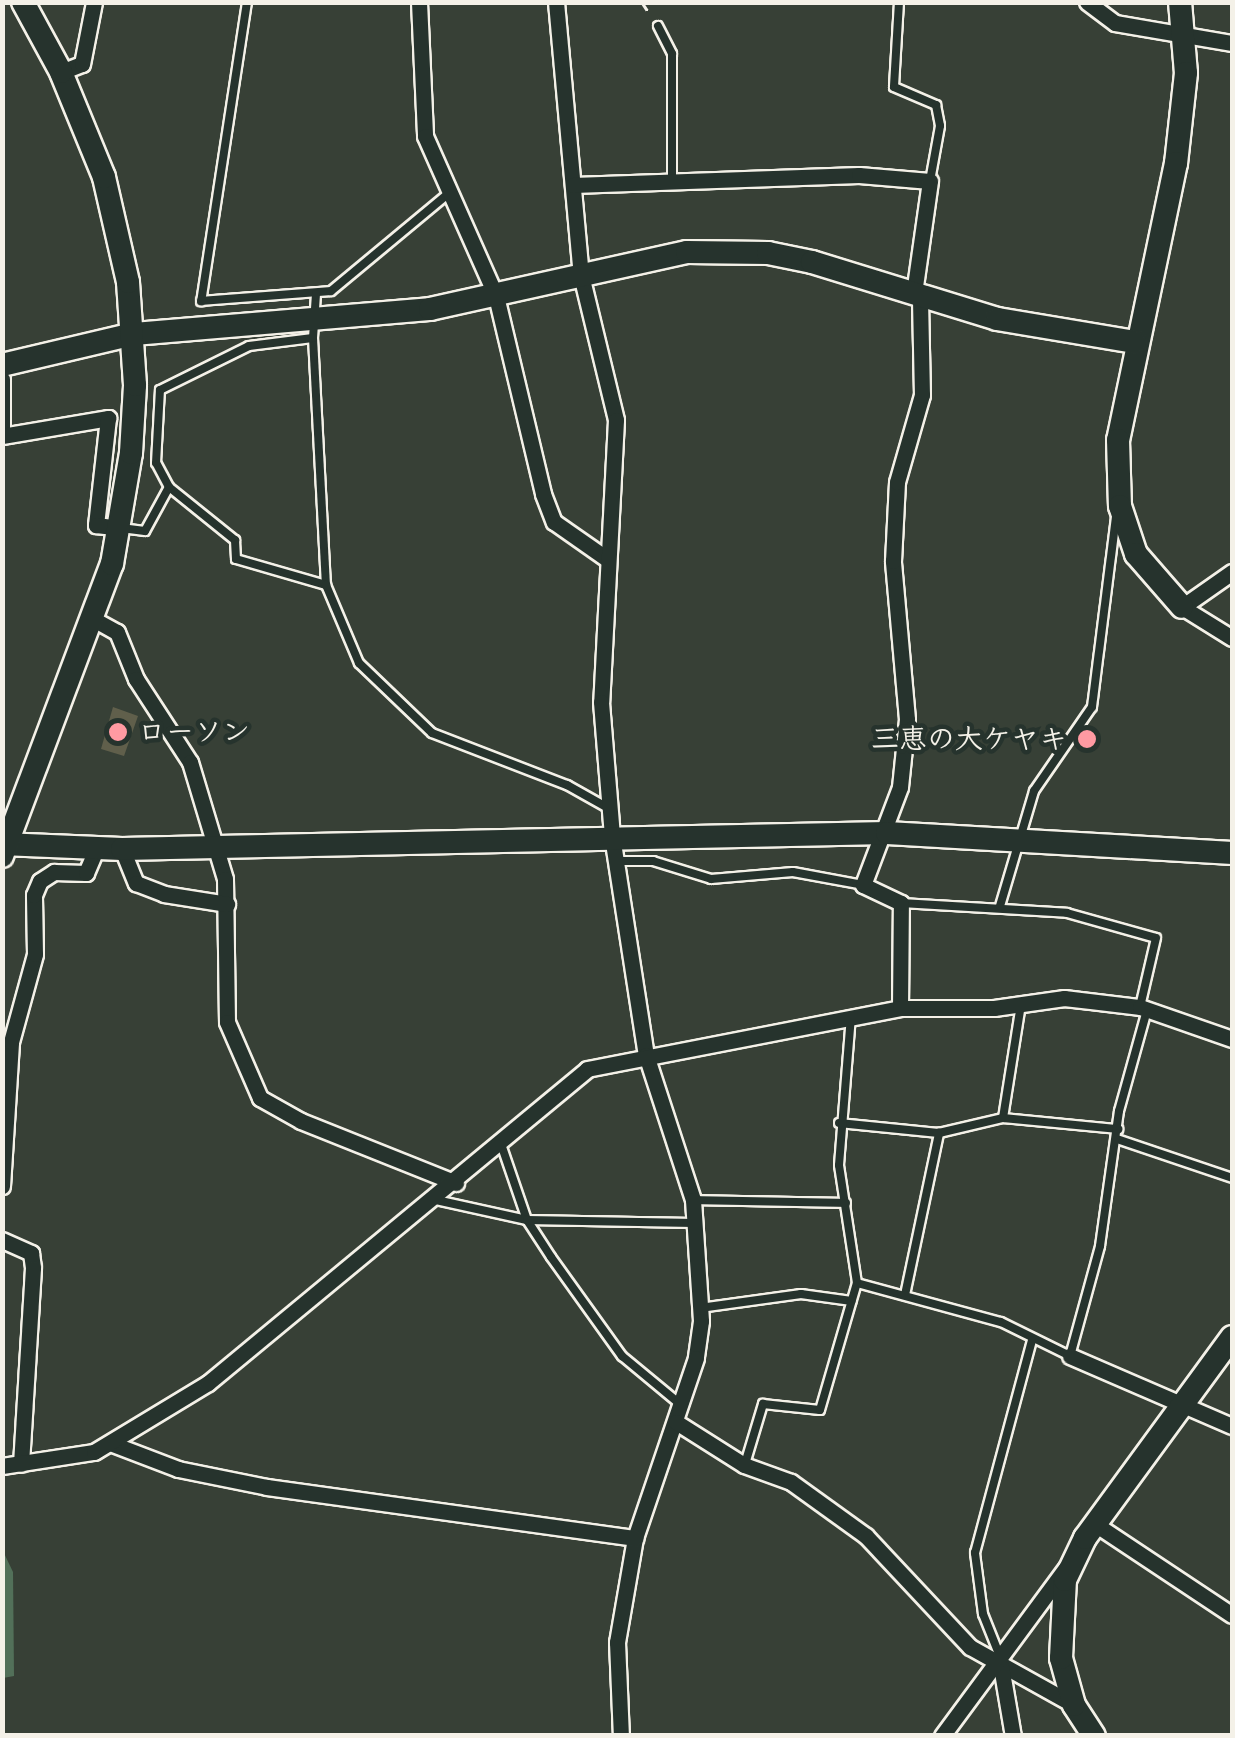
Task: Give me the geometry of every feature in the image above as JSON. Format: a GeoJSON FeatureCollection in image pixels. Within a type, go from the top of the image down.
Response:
{"type":"FeatureCollection","features":[{"type":"Feature","properties":{"kind":"street"},"geometry":{"type":"LineString","coordinates":[[23,2],[61,72],[116,223],[133,334],[131,453],[120,528],[95,620],[4,848],[122,849],[212,844],[887,833],[1232,854]]}},
{"type":"Feature","properties":{"kind":"street"},"geometry":{"type":"LineString","coordinates":[[61,72],[82,64],[94,2]]}},
{"type":"Feature","properties":{"kind":"street"},"geometry":{"type":"LineString","coordinates":[[419,2],[421,114],[448,194],[496,296],[554,522],[607,559]]}},
{"type":"Feature","properties":{"kind":"street"},"geometry":{"type":"LineString","coordinates":[[556,2],[581,275],[616,420],[602,702],[612,836],[646,1056],[693,1200],[700,1308],[696,1358],[635,1538],[617,1642],[621,1736]]}},
{"type":"Feature","properties":{"kind":"street"},"geometry":{"type":"LineString","coordinates":[[1087,2],[1116,23],[1232,44]]}},
{"type":"Feature","properties":{"kind":"street"},"geometry":{"type":"LineString","coordinates":[[1180,2],[1183,34],[1176,164],[1135,342],[1118,440],[1120,506],[1136,554],[1182,607],[1232,638]]}},
{"type":"Feature","properties":{"kind":"street"},"geometry":{"type":"LineString","coordinates":[[573,184],[672,177],[930,181],[917,295],[922,395],[897,482],[893,560],[908,719],[887,833],[863,885],[901,903],[900,1008]]}},
{"type":"Feature","properties":{"kind":"street"},"geometry":{"type":"LineString","coordinates":[[2,366],[133,334],[496,296],[687,252],[768,253],[997,318],[1135,342]]}},
{"type":"Feature","properties":{"kind":"street"},"geometry":{"type":"LineString","coordinates":[[2,379],[2,433],[108,418],[96,525],[120,528]]}},
{"type":"Feature","properties":{"kind":"street"},"geometry":{"type":"LineString","coordinates":[[1182,607],[1232,572]]}},
{"type":"Feature","properties":{"kind":"street"},"geometry":{"type":"LineString","coordinates":[[95,620],[117,632],[136,678],[190,762],[227,904],[226,1022],[260,1098],[301,1122],[456,1183]]}},
{"type":"Feature","properties":{"kind":"street"},"geometry":{"type":"LineString","coordinates":[[2,1186],[11,1042],[35,954],[34,895],[40,881],[54,872],[86,872],[96,849]]}},
{"type":"Feature","properties":{"kind":"street"},"geometry":{"type":"LineString","coordinates":[[122,849],[136,882],[164,894],[227,904]]}},
{"type":"Feature","properties":{"kind":"street"},"geometry":{"type":"LineString","coordinates":[[2,1466],[73,1460],[110,1443],[253,1352],[587,1070],[900,1008],[1021,1004],[1064,998],[1144,1008],[1232,1039]]}},
{"type":"Feature","properties":{"kind":"street"},"geometry":{"type":"LineString","coordinates":[[2,1240],[31,1253],[34,1268],[21,1464]]}},
{"type":"Feature","properties":{"kind":"street"},"geometry":{"type":"LineString","coordinates":[[942,1736],[1232,1337]]}},
{"type":"Feature","properties":{"kind":"street"},"geometry":{"type":"LineString","coordinates":[[1070,1356],[1232,1426]]}},
{"type":"Feature","properties":{"kind":"street"},"geometry":{"type":"LineString","coordinates":[[676,1422],[744,1465],[791,1482],[866,1536],[933,1614],[998,1660],[1074,1705]]}},
{"type":"Feature","properties":{"kind":"street"},"geometry":{"type":"LineString","coordinates":[[110,1443],[178,1469],[267,1487],[635,1538]]}},
{"type":"Feature","properties":{"kind":"street"},"geometry":{"type":"LineString","coordinates":[[1096,1524],[1232,1615]]}},
{"type":"Feature","properties":{"kind":"street"},"geometry":{"type":"LineString","coordinates":[[1074,1557],[1058,1632],[1074,1705],[1094,1736]]}},
{"type":"Feature","properties":{"kind":"street"},"geometry":{"type":"LineString","coordinates":[[998,1660],[1013,1736]]}},
{"type":"Feature","properties":{"kind":"lane"},"geometry":{"type":"LineString","coordinates":[[247,2],[202,302],[314,317]]}},
{"type":"Feature","properties":{"kind":"lane"},"geometry":{"type":"LineString","coordinates":[[899,2],[894,86],[936,105],[940,126],[930,181]]}},
{"type":"Feature","properties":{"kind":"lane"},"geometry":{"type":"LineString","coordinates":[[658,26],[672,54],[672,177]]}},
{"type":"Feature","properties":{"kind":"lane"},"geometry":{"type":"LineString","coordinates":[[326,585],[236,558],[235,540],[169,487],[156,463],[160,390],[314,317],[331,291],[448,194]]}},
{"type":"Feature","properties":{"kind":"lane"},"geometry":{"type":"LineString","coordinates":[[314,317],[326,585],[359,663],[432,733],[567,785],[610,809]]}},
{"type":"Feature","properties":{"kind":"lane"},"geometry":{"type":"LineString","coordinates":[[120,528],[145,531],[169,487]]}},
{"type":"Feature","properties":{"kind":"lane"},"geometry":{"type":"LineString","coordinates":[[1000,906],[1034,791],[1092,706],[1120,506]]}},
{"type":"Feature","properties":{"kind":"lane"},"geometry":{"type":"LineString","coordinates":[[616,862],[653,861],[711,879],[793,872],[863,885]]}},
{"type":"Feature","properties":{"kind":"lane"},"geometry":{"type":"LineString","coordinates":[[857,1283],[1002,1322],[1032,1341],[1070,1356],[1100,1246],[1156,938],[1067,913],[901,903]]}},
{"type":"Feature","properties":{"kind":"lane"},"geometry":{"type":"LineString","coordinates":[[1003,1118],[1021,1004]]}},
{"type":"Feature","properties":{"kind":"lane"},"geometry":{"type":"LineString","coordinates":[[744,1465],[763,1404],[820,1410],[857,1283],[839,1123],[852,1017]]}},
{"type":"Feature","properties":{"kind":"lane"},"geometry":{"type":"LineString","coordinates":[[839,1123],[939,1133],[1003,1118],[1118,1134],[1232,1178]]}},
{"type":"Feature","properties":{"kind":"lane"},"geometry":{"type":"LineString","coordinates":[[905,1295],[939,1133]]}},
{"type":"Feature","properties":{"kind":"lane"},"geometry":{"type":"LineString","coordinates":[[501,1144],[527,1220],[622,1356],[680,1404]]}},
{"type":"Feature","properties":{"kind":"lane"},"geometry":{"type":"LineString","coordinates":[[436,1200],[527,1220],[694,1223]]}},
{"type":"Feature","properties":{"kind":"lane"},"geometry":{"type":"LineString","coordinates":[[693,1200],[846,1203]]}},
{"type":"Feature","properties":{"kind":"lane"},"geometry":{"type":"LineString","coordinates":[[700,1308],[801,1294],[852,1301]]}},
{"type":"Feature","properties":{"kind":"lane"},"geometry":{"type":"LineString","coordinates":[[998,1660],[983,1614],[975,1553],[1032,1341]]}},
{"type":"Feature","properties":{"kind":"path"},"geometry":{"type":"LineString","coordinates":[[642,2],[658,26]]}},
{"type":"Feature","properties":{"kind":"green space"},"geometry":{"type":"Polygon","coordinates":[[[2,1549],[13,1572],[14,1676],[3,1678],[2,1549]]]}},
{"type":"Feature","properties":{"kind":"building"},"geometry":{"type":"Polygon","coordinates":[[[113,707],[138,716],[124,756],[101,749],[113,707]]]}},
{"type":"Feature","properties":{"kind":"place","name":"ローソン"},"geometry":{"type":"Point","coordinates":[118,732]}},
{"type":"Feature","properties":{"kind":"place","name":"三恵の大ケヤキ"},"geometry":{"type":"Point","coordinates":[1087,739]}}]}
